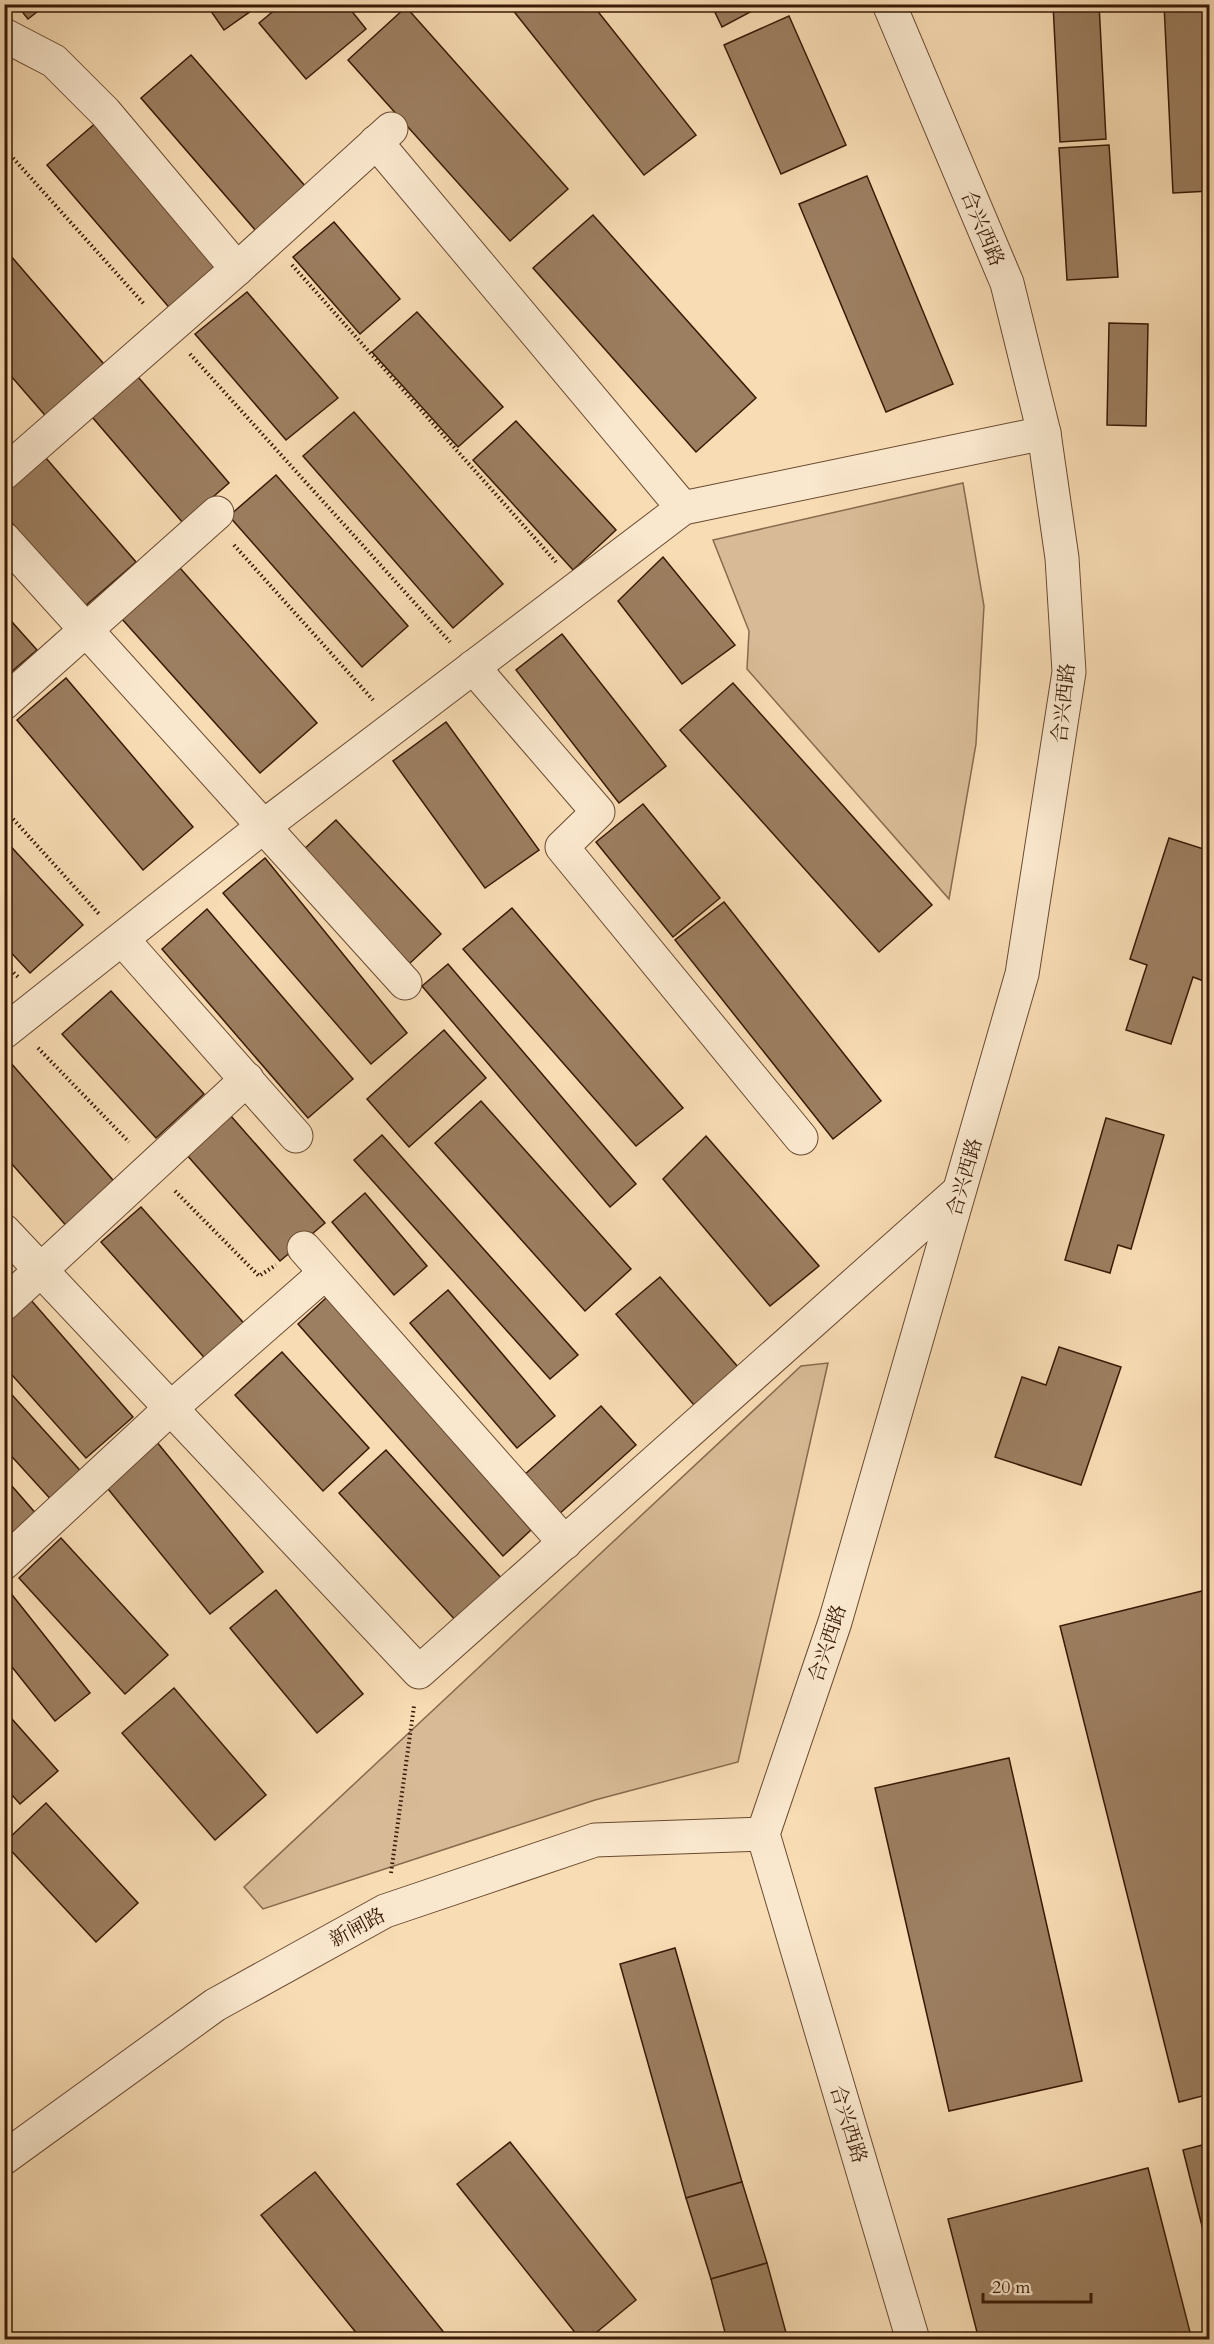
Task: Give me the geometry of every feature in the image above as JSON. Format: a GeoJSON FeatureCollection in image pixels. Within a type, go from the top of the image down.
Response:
{"type":"FeatureCollection","features":[{"type":"Feature","properties":{"kind":"street","name":"合兴西路"},"geometry":{"type":"LineString","coordinates":[[888,4],[1007,283],[1044,433],[1062,558],[1070,672],[1022,974],[835,1622],[763,1834],[913,2340]]}},
{"type":"Feature","properties":{"kind":"street"},"geometry":{"type":"LineString","coordinates":[[4,35],[54,62],[105,112],[237,269]]}},
{"type":"Feature","properties":{"kind":"street"},"geometry":{"type":"LineString","coordinates":[[5,472],[237,269],[383,135],[683,508]]}},
{"type":"Feature","properties":{"kind":"street"},"geometry":{"type":"LineString","coordinates":[[4,1032],[264,826],[683,508],[1044,433]]}},
{"type":"Feature","properties":{"kind":"street"},"geometry":{"type":"LineString","coordinates":[[4,704],[214,516]]}},
{"type":"Feature","properties":{"kind":"street"},"geometry":{"type":"LineString","coordinates":[[4,538],[405,983]]}},
{"type":"Feature","properties":{"kind":"street"},"geometry":{"type":"LineString","coordinates":[[473,667],[598,812],[562,847],[801,1138]]}},
{"type":"Feature","properties":{"kind":"street"},"geometry":{"type":"LineString","coordinates":[[122,939],[296,1136]]}},
{"type":"Feature","properties":{"kind":"street"},"geometry":{"type":"LineString","coordinates":[[4,1304],[247,1079]]}},
{"type":"Feature","properties":{"kind":"street"},"geometry":{"type":"LineString","coordinates":[[4,1231],[419,1672],[960,1191]]}},
{"type":"Feature","properties":{"kind":"street"},"geometry":{"type":"LineString","coordinates":[[304,1248],[565,1543]]}},
{"type":"Feature","properties":{"kind":"street"},"geometry":{"type":"LineString","coordinates":[[4,1563],[171,1408],[326,1273]]}},
{"type":"Feature","properties":{"kind":"street","name":"新闸路"},"geometry":{"type":"LineString","coordinates":[[4,2158],[214,2005],[385,1911],[595,1840],[763,1834]]}},
{"type":"Feature","properties":{"kind":"path"},"geometry":{"type":"LineString","coordinates":[[4,148],[473,667]]}},
{"type":"Feature","properties":{"kind":"path"},"geometry":{"type":"LineString","coordinates":[[269,239],[579,587]]}},
{"type":"Feature","properties":{"kind":"path"},"geometry":{"type":"LineString","coordinates":[[214,516],[396,726]]}},
{"type":"Feature","properties":{"kind":"path"},"geometry":{"type":"LineString","coordinates":[[4,808],[122,939]]}},
{"type":"Feature","properties":{"kind":"path"},"geometry":{"type":"LineString","coordinates":[[385,1911],[419,1672]]}},
{"type":"Feature","properties":{"kind":"shaded area"},"geometry":{"type":"Polygon","coordinates":[[[963,483],[984,606],[976,744],[949,899],[747,669],[749,631],[713,540],[963,483]]]}},
{"type":"Feature","properties":{"kind":"shaded area"},"geometry":{"type":"Polygon","coordinates":[[[828,1363],[738,1762],[595,1800],[263,1909],[244,1887],[801,1366],[828,1363]]]}},
{"type":"Feature","properties":{"kind":"building"},"geometry":{"type":"Polygon","coordinates":[[[16,4],[47,4],[28,19],[16,4]]]}},
{"type":"Feature","properties":{"kind":"building"},"geometry":{"type":"Polygon","coordinates":[[[206,4],[261,4],[224,30],[206,4]]]}},
{"type":"Feature","properties":{"kind":"building"},"geometry":{"type":"Polygon","coordinates":[[[282,4],[346,4],[366,29],[306,79],[259,23],[282,4]]]}},
{"type":"Feature","properties":{"kind":"building"},"geometry":{"type":"Polygon","coordinates":[[[508,4],[592,4],[696,135],[644,175],[508,4]]]}},
{"type":"Feature","properties":{"kind":"building"},"geometry":{"type":"Polygon","coordinates":[[[711,4],[765,4],[722,27],[711,4]]]}},
{"type":"Feature","properties":{"kind":"building"},"geometry":{"type":"Polygon","coordinates":[[[1053,4],[1099,4],[1106,139],[1060,142],[1053,4]]]}},
{"type":"Feature","properties":{"kind":"building"},"geometry":{"type":"Polygon","coordinates":[[[1164,4],[1210,4],[1210,191],[1173,193],[1164,4]]]}},
{"type":"Feature","properties":{"kind":"building"},"geometry":{"type":"Polygon","coordinates":[[[406,7],[568,189],[510,241],[348,60],[406,7]]]}},
{"type":"Feature","properties":{"kind":"building"},"geometry":{"type":"Polygon","coordinates":[[[789,16],[846,145],[781,174],[724,45],[789,16]]]}},
{"type":"Feature","properties":{"kind":"building"},"geometry":{"type":"Polygon","coordinates":[[[191,55],[306,187],[256,231],[141,98],[191,55]]]}},
{"type":"Feature","properties":{"kind":"building"},"geometry":{"type":"Polygon","coordinates":[[[98,121],[223,270],[173,312],[47,165],[98,121]]]}},
{"type":"Feature","properties":{"kind":"building"},"geometry":{"type":"Polygon","coordinates":[[[1109,145],[1118,277],[1067,280],[1059,148],[1109,145]]]}},
{"type":"Feature","properties":{"kind":"building"},"geometry":{"type":"Polygon","coordinates":[[[867,176],[953,384],[886,412],[799,204],[867,176]]]}},
{"type":"Feature","properties":{"kind":"building"},"geometry":{"type":"Polygon","coordinates":[[[593,215],[756,398],[696,452],[533,268],[593,215]]]}},
{"type":"Feature","properties":{"kind":"building"},"geometry":{"type":"Polygon","coordinates":[[[334,222],[400,299],[360,334],[293,257],[334,222]]]}},
{"type":"Feature","properties":{"kind":"building"},"geometry":{"type":"Polygon","coordinates":[[[4,248],[109,370],[50,421],[4,368],[4,248]]]}},
{"type":"Feature","properties":{"kind":"building"},"geometry":{"type":"Polygon","coordinates":[[[247,292],[338,398],[286,440],[195,334],[247,292]]]}},
{"type":"Feature","properties":{"kind":"building"},"geometry":{"type":"Polygon","coordinates":[[[417,312],[503,407],[458,447],[372,352],[417,312]]]}},
{"type":"Feature","properties":{"kind":"building"},"geometry":{"type":"Polygon","coordinates":[[[1109,323],[1148,324],[1146,426],[1107,425],[1109,323]]]}},
{"type":"Feature","properties":{"kind":"building"},"geometry":{"type":"Polygon","coordinates":[[[133,371],[229,483],[183,523],[87,411],[133,371]]]}},
{"type":"Feature","properties":{"kind":"building"},"geometry":{"type":"Polygon","coordinates":[[[354,412],[503,584],[453,628],[303,456],[354,412]]]}},
{"type":"Feature","properties":{"kind":"building"},"geometry":{"type":"Polygon","coordinates":[[[516,421],[616,530],[573,570],[473,460],[516,421]]]}},
{"type":"Feature","properties":{"kind":"building"},"geometry":{"type":"Polygon","coordinates":[[[39,450],[136,562],[84,607],[4,514],[4,479],[39,450]]]}},
{"type":"Feature","properties":{"kind":"building"},"geometry":{"type":"Polygon","coordinates":[[[276,475],[408,626],[362,667],[229,516],[276,475]]]}},
{"type":"Feature","properties":{"kind":"building"},"geometry":{"type":"Polygon","coordinates":[[[663,557],[735,645],[682,684],[618,601],[663,557]]]}},
{"type":"Feature","properties":{"kind":"building"},"geometry":{"type":"Polygon","coordinates":[[[180,568],[317,723],[260,773],[122,619],[180,568]]]}},
{"type":"Feature","properties":{"kind":"building"},"geometry":{"type":"Polygon","coordinates":[[[4,613],[37,650],[4,678],[4,613]]]}},
{"type":"Feature","properties":{"kind":"building"},"geometry":{"type":"Polygon","coordinates":[[[562,634],[666,766],[619,803],[516,670],[562,634]]]}},
{"type":"Feature","properties":{"kind":"building"},"geometry":{"type":"Polygon","coordinates":[[[66,678],[193,827],[143,870],[17,720],[66,678]]]}},
{"type":"Feature","properties":{"kind":"building"},"geometry":{"type":"Polygon","coordinates":[[[733,683],[932,905],[879,952],[680,730],[733,683]]]}},
{"type":"Feature","properties":{"kind":"building"},"geometry":{"type":"Polygon","coordinates":[[[446,722],[539,850],[485,888],[393,761],[446,722]]]}},
{"type":"Feature","properties":{"kind":"building"},"geometry":{"type":"Polygon","coordinates":[[[643,804],[720,898],[673,937],[596,842],[643,804]]]}},
{"type":"Feature","properties":{"kind":"building"},"geometry":{"type":"Polygon","coordinates":[[[336,820],[441,934],[409,964],[303,850],[336,820]]]}},
{"type":"Feature","properties":{"kind":"building"},"geometry":{"type":"Polygon","coordinates":[[[1169,838],[1210,851],[1210,970],[1206,982],[1193,977],[1171,1044],[1126,1030],[1147,965],[1130,959],[1169,838]]]}},
{"type":"Feature","properties":{"kind":"building"},"geometry":{"type":"Polygon","coordinates":[[[4,839],[83,925],[30,973],[4,945],[4,839]]]}},
{"type":"Feature","properties":{"kind":"building"},"geometry":{"type":"Polygon","coordinates":[[[265,858],[407,1033],[371,1064],[223,893],[265,858]]]}},
{"type":"Feature","properties":{"kind":"building"},"geometry":{"type":"Polygon","coordinates":[[[724,902],[881,1101],[833,1139],[675,940],[724,902]]]}},
{"type":"Feature","properties":{"kind":"building"},"geometry":{"type":"Polygon","coordinates":[[[512,908],[683,1108],[636,1146],[463,949],[512,908]]]}},
{"type":"Feature","properties":{"kind":"building"},"geometry":{"type":"Polygon","coordinates":[[[207,909],[353,1079],[308,1118],[162,949],[207,909]]]}},
{"type":"Feature","properties":{"kind":"building"},"geometry":{"type":"Polygon","coordinates":[[[448,964],[636,1184],[610,1207],[422,986],[448,964]]]}},
{"type":"Feature","properties":{"kind":"building"},"geometry":{"type":"Polygon","coordinates":[[[111,991],[204,1094],[156,1138],[62,1034],[111,991]]]}},
{"type":"Feature","properties":{"kind":"building"},"geometry":{"type":"Polygon","coordinates":[[[444,1030],[486,1078],[409,1147],[367,1099],[444,1030]]]}},
{"type":"Feature","properties":{"kind":"building"},"geometry":{"type":"Polygon","coordinates":[[[10,1062],[119,1187],[70,1230],[4,1155],[4,1066],[10,1062]]]}},
{"type":"Feature","properties":{"kind":"building"},"geometry":{"type":"Polygon","coordinates":[[[481,1101],[631,1269],[585,1311],[435,1143],[481,1101]]]}},
{"type":"Feature","properties":{"kind":"building"},"geometry":{"type":"Polygon","coordinates":[[[223,1107],[325,1223],[280,1261],[179,1146],[223,1107]]]}},
{"type":"Feature","properties":{"kind":"building"},"geometry":{"type":"Polygon","coordinates":[[[1106,1118],[1164,1135],[1131,1249],[1118,1245],[1110,1273],[1065,1260],[1106,1118]]]}},
{"type":"Feature","properties":{"kind":"building"},"geometry":{"type":"Polygon","coordinates":[[[382,1135],[578,1355],[550,1379],[354,1160],[382,1135]]]}},
{"type":"Feature","properties":{"kind":"building"},"geometry":{"type":"Polygon","coordinates":[[[706,1136],[819,1266],[770,1306],[663,1179],[706,1136]]]}},
{"type":"Feature","properties":{"kind":"building"},"geometry":{"type":"Polygon","coordinates":[[[365,1193],[427,1266],[394,1295],[332,1222],[365,1193]]]}},
{"type":"Feature","properties":{"kind":"building"},"geometry":{"type":"Polygon","coordinates":[[[141,1207],[249,1329],[210,1364],[101,1242],[141,1207]]]}},
{"type":"Feature","properties":{"kind":"building"},"geometry":{"type":"Polygon","coordinates":[[[660,1277],[738,1367],[694,1405],[616,1314],[660,1277]]]}},
{"type":"Feature","properties":{"kind":"building"},"geometry":{"type":"Polygon","coordinates":[[[448,1290],[555,1416],[517,1448],[410,1323],[448,1290]]]}},
{"type":"Feature","properties":{"kind":"building"},"geometry":{"type":"Polygon","coordinates":[[[327,1297],[531,1530],[503,1556],[298,1324],[327,1297]]]}},
{"type":"Feature","properties":{"kind":"building"},"geometry":{"type":"Polygon","coordinates":[[[30,1299],[133,1417],[86,1458],[4,1366],[4,1321],[30,1299]]]}},
{"type":"Feature","properties":{"kind":"building"},"geometry":{"type":"Polygon","coordinates":[[[1059,1347],[1121,1367],[1081,1485],[995,1457],[1022,1377],[1046,1385],[1059,1347]]]}},
{"type":"Feature","properties":{"kind":"building"},"geometry":{"type":"Polygon","coordinates":[[[282,1352],[369,1448],[323,1491],[235,1395],[282,1352]]]}},
{"type":"Feature","properties":{"kind":"building"},"geometry":{"type":"Polygon","coordinates":[[[4,1386],[86,1477],[55,1504],[4,1448],[4,1386]]]}},
{"type":"Feature","properties":{"kind":"building"},"geometry":{"type":"Polygon","coordinates":[[[601,1406],[636,1445],[558,1515],[523,1476],[601,1406]]]}},
{"type":"Feature","properties":{"kind":"building"},"geometry":{"type":"Polygon","coordinates":[[[156,1441],[263,1572],[210,1614],[104,1484],[156,1441]]]}},
{"type":"Feature","properties":{"kind":"building"},"geometry":{"type":"Polygon","coordinates":[[[386,1450],[503,1580],[457,1622],[339,1493],[386,1450]]]}},
{"type":"Feature","properties":{"kind":"building"},"geometry":{"type":"Polygon","coordinates":[[[4,1477],[45,1524],[4,1556],[4,1477]]]}},
{"type":"Feature","properties":{"kind":"building"},"geometry":{"type":"Polygon","coordinates":[[[61,1538],[168,1655],[125,1694],[19,1578],[61,1538]]]}},
{"type":"Feature","properties":{"kind":"building"},"geometry":{"type":"Polygon","coordinates":[[[1210,1589],[1210,2094],[1179,2102],[1060,1626],[1210,1589]]]}},
{"type":"Feature","properties":{"kind":"building"},"geometry":{"type":"Polygon","coordinates":[[[276,1590],[363,1694],[317,1733],[230,1628],[276,1590]]]}},
{"type":"Feature","properties":{"kind":"building"},"geometry":{"type":"Polygon","coordinates":[[[9,1591],[90,1693],[55,1721],[4,1657],[4,1594],[9,1591]]]}},
{"type":"Feature","properties":{"kind":"building"},"geometry":{"type":"Polygon","coordinates":[[[174,1688],[266,1795],[215,1840],[122,1733],[174,1688]]]}},
{"type":"Feature","properties":{"kind":"building"},"geometry":{"type":"Polygon","coordinates":[[[4,1710],[58,1771],[20,1804],[4,1786],[4,1710]]]}},
{"type":"Feature","properties":{"kind":"building"},"geometry":{"type":"Polygon","coordinates":[[[1009,1758],[1082,2081],[949,2111],[875,1788],[1009,1758]]]}},
{"type":"Feature","properties":{"kind":"building"},"geometry":{"type":"Polygon","coordinates":[[[46,1803],[138,1903],[96,1942],[4,1843],[46,1803]]]}},
{"type":"Feature","properties":{"kind":"building"},"geometry":{"type":"Polygon","coordinates":[[[675,1948],[742,2182],[686,2198],[620,1964],[675,1948]]]}},
{"type":"Feature","properties":{"kind":"building"},"geometry":{"type":"Polygon","coordinates":[[[510,2142],[636,2300],[587,2340],[581,2340],[457,2184],[510,2142]]]}},
{"type":"Feature","properties":{"kind":"building"},"geometry":{"type":"Polygon","coordinates":[[[1210,2143],[1210,2258],[1183,2150],[1210,2143]]]}},
{"type":"Feature","properties":{"kind":"building"},"geometry":{"type":"Polygon","coordinates":[[[1148,2168],[1192,2340],[979,2340],[948,2219],[1148,2168]]]}},
{"type":"Feature","properties":{"kind":"building"},"geometry":{"type":"Polygon","coordinates":[[[315,2172],[450,2340],[362,2340],[261,2215],[315,2172]]]}},
{"type":"Feature","properties":{"kind":"building"},"geometry":{"type":"Polygon","coordinates":[[[742,2182],[767,2263],[711,2279],[686,2198],[742,2182]]]}},
{"type":"Feature","properties":{"kind":"building"},"geometry":{"type":"Polygon","coordinates":[[[767,2263],[788,2340],[727,2340],[711,2279],[767,2263]]]}}]}
